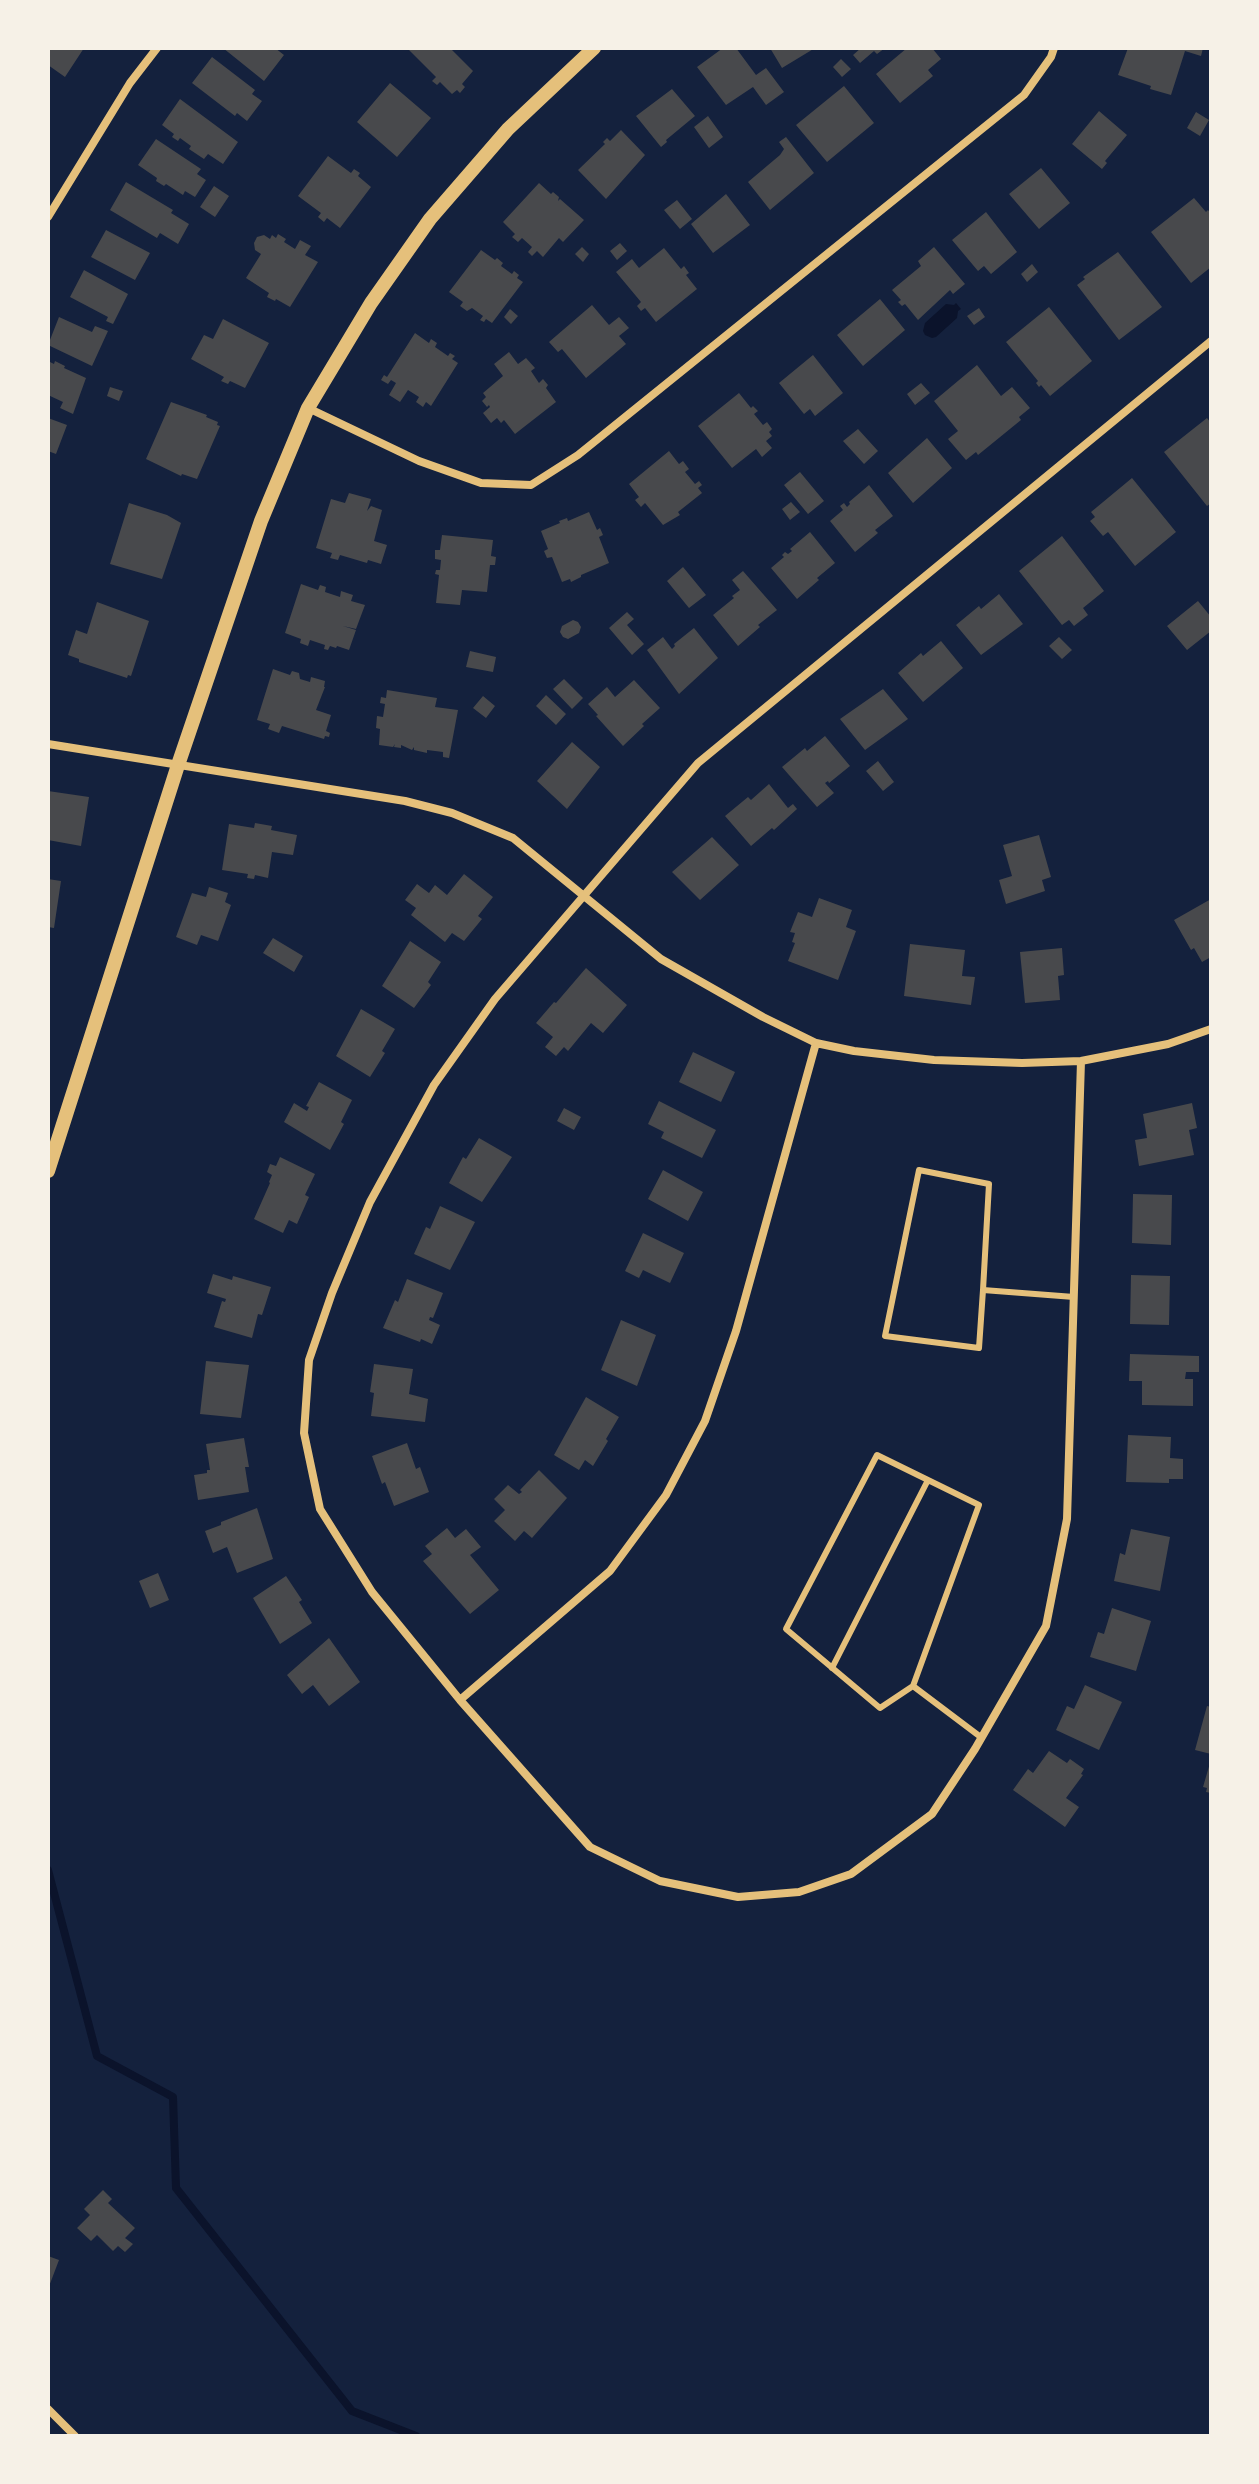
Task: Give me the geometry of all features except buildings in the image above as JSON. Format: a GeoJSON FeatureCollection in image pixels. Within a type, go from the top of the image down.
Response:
{"type":"FeatureCollection","features":[{"type":"Feature","properties":{"kind":"street"},"geometry":{"type":"LineString","coordinates":[[48,217],[130,83],[157,48]]}},
{"type":"Feature","properties":{"kind":"street"},"geometry":{"type":"LineString","coordinates":[[48,1171],[178,765],[261,521],[308,408],[371,303],[430,219],[508,129],[594,48]]}},
{"type":"Feature","properties":{"kind":"street"},"geometry":{"type":"LineString","coordinates":[[308,408],[419,461],[481,483],[531,485],[578,455],[1024,95],[1054,48]]}},
{"type":"Feature","properties":{"kind":"street"},"geometry":{"type":"LineString","coordinates":[[1081,1061],[1067,1519],[1046,1626],[982,1738],[932,1814],[851,1874],[799,1892],[738,1897],[660,1881],[590,1847],[460,1700],[372,1592],[320,1509],[304,1433],[309,1360],[332,1293],[370,1202],[434,1085],[495,999],[698,763],[1211,341]]}},
{"type":"Feature","properties":{"kind":"street"},"geometry":{"type":"LineString","coordinates":[[48,744],[405,801],[452,813],[513,838],[661,959],[816,1043],[854,1051],[934,1060],[1022,1063],[1081,1061],[1168,1044],[1211,1029]]}},
{"type":"Feature","properties":{"kind":"street"},"geometry":{"type":"LineString","coordinates":[[460,1700],[610,1571],[666,1495],[705,1421],[736,1331],[816,1043]]}},
{"type":"Feature","properties":{"kind":"street"},"geometry":{"type":"LineString","coordinates":[[48,2409],[75,2436]]}},
{"type":"Feature","properties":{"kind":"lane"},"geometry":{"type":"LineString","coordinates":[[919,1170],[989,1184],[983,1290],[979,1348],[885,1336],[919,1170]]}},
{"type":"Feature","properties":{"kind":"lane"},"geometry":{"type":"LineString","coordinates":[[983,1290],[1074,1297]]}},
{"type":"Feature","properties":{"kind":"lane"},"geometry":{"type":"LineString","coordinates":[[877,1455],[928,1480],[979,1505],[913,1686],[880,1708],[786,1629],[877,1455]]}},
{"type":"Feature","properties":{"kind":"lane"},"geometry":{"type":"LineString","coordinates":[[832,1668],[928,1480]]}},
{"type":"Feature","properties":{"kind":"lane"},"geometry":{"type":"LineString","coordinates":[[913,1686],[982,1738]]}},
{"type":"Feature","properties":{"kind":"water"},"geometry":{"type":"Polygon","coordinates":[[[956,303],[961,309],[957,318],[936,337],[925,335],[925,323],[946,304],[956,303]]]}},
{"type":"Feature","properties":{"kind":"waterway"},"geometry":{"type":"LineString","coordinates":[[48,1870],[97,2056],[173,2097],[176,2188],[352,2411],[416,2436]]}}]}
